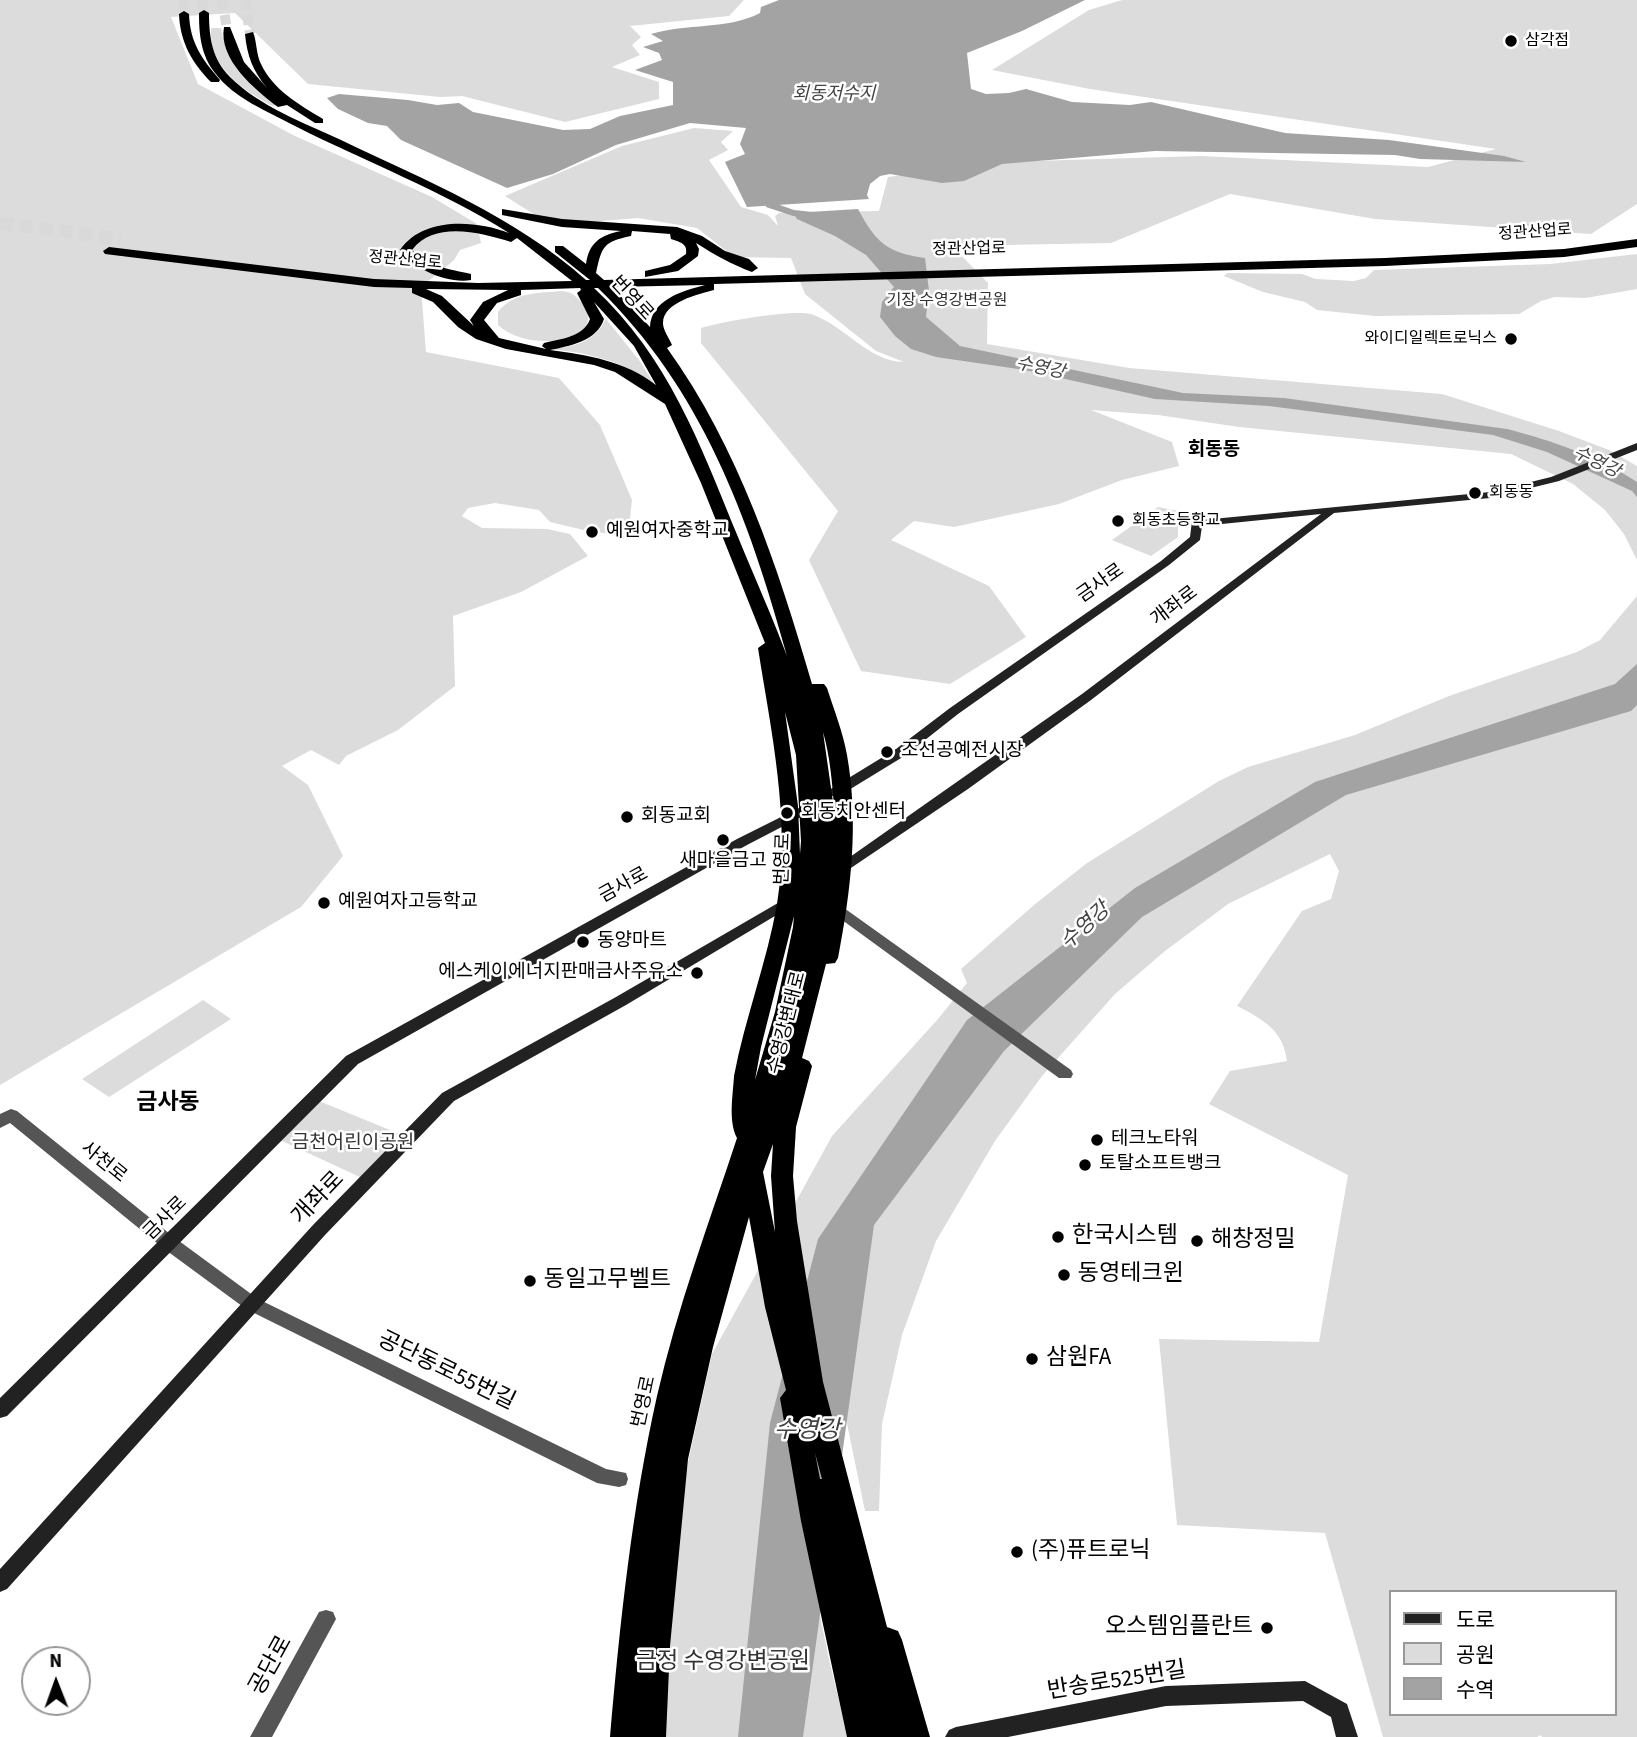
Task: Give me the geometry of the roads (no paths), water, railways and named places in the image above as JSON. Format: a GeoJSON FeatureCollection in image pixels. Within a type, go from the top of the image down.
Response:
{"type":"FeatureCollection","features":[{"type":"Feature","properties":{"kind":"highway","name":"번영로"},"geometry":{"type":"LineString","coordinates":[[204,13],[205,46],[220,73],[250,98],[314,132]]}},
{"type":"Feature","properties":{"kind":"highway","name":"번영로"},"geometry":{"type":"LineString","coordinates":[[184,14],[191,51],[215,80],[248,103],[467,204],[548,255],[560,282],[633,335],[649,358],[698,455],[760,610],[812,760],[826,838],[811,934],[811,991],[733,1231],[675,1461],[652,1679],[651,1737]]}},
{"type":"Feature","properties":{"kind":"highway","name":"번영로"},"geometry":{"type":"LineString","coordinates":[[227,29],[229,43],[238,62],[261,88],[297,115],[438,178],[506,212],[591,272],[641,324],[677,368],[735,478],[781,608],[812,715],[812,760]]}},
{"type":"Feature","properties":{"kind":"highway","name":"번영로"},"geometry":{"type":"LineString","coordinates":[[250,34],[252,57],[267,82],[297,107],[350,139]]}},
{"type":"Feature","properties":{"kind":"highway"},"geometry":{"type":"LineString","coordinates":[[506,212],[562,223],[677,231],[698,239],[721,254],[745,262],[750,274]]}},
{"type":"Feature","properties":{"kind":"highway"},"geometry":{"type":"LineString","coordinates":[[548,255],[502,233],[472,228],[421,235],[409,243],[406,250],[410,257],[428,267],[450,274],[560,282],[750,274]]}},
{"type":"Feature","properties":{"kind":"highway"},"geometry":{"type":"LineString","coordinates":[[591,272],[593,251],[597,245],[620,235],[666,233],[689,242],[693,249],[692,256],[686,262],[644,275],[614,280]]}},
{"type":"Feature","properties":{"kind":"highway","name":"정관산업로"},"geometry":{"type":"LineString","coordinates":[[121,239],[303,269],[430,282],[560,282]]}},
{"type":"Feature","properties":{"kind":"highway","name":"정관산업로"},"geometry":{"type":"LineString","coordinates":[[750,274],[1079,268],[1564,253],[1637,242]]}},
{"type":"Feature","properties":{"kind":"highway","name":"정관산업로"},"geometry":{"type":"LineString","coordinates":[[109,251],[374,283],[560,282]]}},
{"type":"Feature","properties":{"kind":"highway"},"geometry":{"type":"LineString","coordinates":[[644,275],[993,270]]}},
{"type":"Feature","properties":{"kind":"highway"},"geometry":{"type":"LineString","coordinates":[[677,368],[656,326],[660,314],[689,293],[750,274]]}},
{"type":"Feature","properties":{"kind":"highway"},"geometry":{"type":"LineString","coordinates":[[430,282],[522,279]]}},
{"type":"Feature","properties":{"kind":"highway"},"geometry":{"type":"LineString","coordinates":[[560,282],[597,319],[592,331],[572,342],[547,347],[519,345],[489,334],[477,320],[481,309],[491,300],[560,282]]}},
{"type":"Feature","properties":{"kind":"highway"},"geometry":{"type":"LineString","coordinates":[[374,283],[429,293],[443,300],[466,327],[497,342],[520,349],[591,358],[616,366],[639,377],[675,409]]}},
{"type":"Feature","properties":{"kind":"highway"},"geometry":{"type":"LineString","coordinates":[[812,760],[791,842],[783,926],[747,1061],[744,1126],[787,1304],[881,1737]]}},
{"type":"Feature","properties":{"kind":"highway","name":"수영강변대로"},"geometry":{"type":"LineString","coordinates":[[787,1304],[782,1176],[785,1126],[818,1005],[836,920],[843,847],[812,760]]}},
{"type":"Feature","properties":{"kind":"highway","name":"번영로"},"geometry":{"type":"LineString","coordinates":[[625,1737],[634,1617],[647,1518],[678,1363],[704,1271],[777,1050],[794,984],[811,934]]}},
{"type":"Feature","properties":{"kind":"highway"},"geometry":{"type":"LineString","coordinates":[[787,1304],[814,1521],[862,1737]]}},
{"type":"Feature","properties":{"kind":"highway"},"geometry":{"type":"LineString","coordinates":[[787,1304],[901,1737]]}},
{"type":"Feature","properties":{"kind":"highway"},"geometry":{"type":"LineString","coordinates":[[787,1304],[832,1419],[874,1589],[915,1737]]}},
{"type":"Feature","properties":{"kind":"main road"},"geometry":{"type":"LineString","coordinates":[[1328,510],[1490,495],[1557,478],[1637,446]]}},
{"type":"Feature","properties":{"kind":"main road","name":"개좌로"},"geometry":{"type":"LineString","coordinates":[[0,1583],[252,1304],[448,1097],[621,1001],[775,910],[988,770],[1329,514],[1328,510]]}},
{"type":"Feature","properties":{"kind":"main road","name":"금사로"},"geometry":{"type":"LineString","coordinates":[[0,1410],[352,1060],[740,843],[823,800],[901,752],[954,711],[1188,545],[1196,538],[1196,523],[1328,510]]}},
{"type":"Feature","properties":{"kind":"main road","name":"반송로525번길"},"geometry":{"type":"LineString","coordinates":[[956,1737],[1166,1696],[1305,1691],[1339,1712],[1347,1737]]}},
{"type":"Feature","properties":{"kind":"street"},"geometry":{"type":"LineString","coordinates":[[810,888],[1065,1074]]}},
{"type":"Feature","properties":{"kind":"street","name":"개좌로"},"geometry":{"type":"LineString","coordinates":[[775,910],[832,906]]}},
{"type":"Feature","properties":{"kind":"street","name":"사천로"},"geometry":{"type":"LineString","coordinates":[[5,1118],[252,1304]]}},
{"type":"Feature","properties":{"kind":"street","name":"공단동로55번길"},"geometry":{"type":"LineString","coordinates":[[252,1304],[604,1477],[619,1479]]}},
{"type":"Feature","properties":{"kind":"street","name":"공단로"},"geometry":{"type":"LineString","coordinates":[[261,1737],[327,1619]]}},
{"type":"Feature","properties":{"kind":"water","name":"회동저수지"},"geometry":{"type":"Polygon","coordinates":[[[779,0],[1085,0],[1022,31],[967,53],[971,89],[986,94],[1026,89],[1072,102],[1130,105],[1151,102],[1285,133],[1389,140],[1504,156],[1526,162],[1420,159],[1395,155],[1155,151],[1002,164],[964,181],[942,183],[890,174],[880,176],[870,184],[867,195],[869,199],[747,207],[725,162],[745,154],[740,144],[746,128],[690,123],[616,145],[553,174],[507,188],[401,140],[387,126],[368,123],[338,109],[327,98],[339,94],[437,105],[459,103],[473,112],[563,130],[590,129],[620,116],[673,105],[673,82],[635,70],[662,60],[659,53],[643,47],[663,41],[651,34],[734,22],[760,13],[761,7],[779,0]]]}},
{"type":"Feature","properties":{"kind":"water","name":"수영강"},"geometry":{"type":"Polygon","coordinates":[[[858,209],[884,244],[901,253],[925,258],[929,291],[926,317],[960,346],[1183,393],[1284,398],[1507,429],[1558,444],[1606,464],[1637,482],[1637,497],[1632,491],[1547,452],[1493,435],[1269,406],[1155,399],[1025,370],[936,357],[911,349],[895,336],[880,317],[882,302],[894,287],[866,255],[835,236],[797,219],[793,213],[858,209]]]}},
{"type":"Feature","properties":{"kind":"water","name":"수영강"},"geometry":{"type":"Polygon","coordinates":[[[1637,664],[1637,705],[1631,711],[1346,795],[1142,917],[1004,1051],[874,1225],[803,1737],[738,1737],[770,1423],[818,1239],[967,1020],[1135,888],[1315,782],[1615,684],[1637,664]]]}},
{"type":"Feature","properties":{"kind":"waterway","name":"수영강"},"geometry":{"type":"LineString","coordinates":[[784,191],[770,205],[793,213],[818,215]]}},
{"type":"Feature","properties":{"kind":"tunnel"},"geometry":{"type":"LineString","coordinates":[[183,0],[184,14]]}},
{"type":"Feature","properties":{"kind":"tunnel"},"geometry":{"type":"LineString","coordinates":[[202,0],[204,13]]}},
{"type":"Feature","properties":{"kind":"tunnel"},"geometry":{"type":"LineString","coordinates":[[222,0],[227,29]]}},
{"type":"Feature","properties":{"kind":"tunnel"},"geometry":{"type":"LineString","coordinates":[[245,0],[250,34]]}},
{"type":"Feature","properties":{"kind":"tunnel"},"geometry":{"type":"LineString","coordinates":[[0,223],[121,239]]}},
{"type":"Feature","properties":{"kind":"place","name":"삼각점"},"geometry":{"type":"Point","coordinates":[1511,41]}},
{"type":"Feature","properties":{"kind":"place","name":"와이디일렉트로닉스"},"geometry":{"type":"Point","coordinates":[1511,339]}},
{"type":"Feature","properties":{"kind":"place","name":"회동동"},"geometry":{"type":"Point","coordinates":[1475,493]}},
{"type":"Feature","properties":{"kind":"place","name":"회동초등학교"},"geometry":{"type":"Point","coordinates":[1118,521]}},
{"type":"Feature","properties":{"kind":"place","name":"예원여자중학교"},"geometry":{"type":"Point","coordinates":[592,532]}},
{"type":"Feature","properties":{"kind":"place","name":"조선공예전시장"},"geometry":{"type":"Point","coordinates":[887,752]}},
{"type":"Feature","properties":{"kind":"place","name":"회동치안센터"},"geometry":{"type":"Point","coordinates":[787,813]}},
{"type":"Feature","properties":{"kind":"place","name":"회동교회"},"geometry":{"type":"Point","coordinates":[627,817]}},
{"type":"Feature","properties":{"kind":"place","name":"새마을금고"},"geometry":{"type":"Point","coordinates":[723,840]}},
{"type":"Feature","properties":{"kind":"place","name":"예원여자고등학교"},"geometry":{"type":"Point","coordinates":[324,903]}},
{"type":"Feature","properties":{"kind":"place","name":"동양마트"},"geometry":{"type":"Point","coordinates":[583,942]}},
{"type":"Feature","properties":{"kind":"place","name":"에스케이에너지판매금사주유소"},"geometry":{"type":"Point","coordinates":[697,973]}},
{"type":"Feature","properties":{"kind":"place","name":"테크노타워"},"geometry":{"type":"Point","coordinates":[1097,1140]}},
{"type":"Feature","properties":{"kind":"place","name":"토탈소프트뱅크"},"geometry":{"type":"Point","coordinates":[1085,1165]}},
{"type":"Feature","properties":{"kind":"place","name":"한국시스템"},"geometry":{"type":"Point","coordinates":[1058,1237]}},
{"type":"Feature","properties":{"kind":"place","name":"해창정밀"},"geometry":{"type":"Point","coordinates":[1197,1241]}},
{"type":"Feature","properties":{"kind":"place","name":"동영테크윈"},"geometry":{"type":"Point","coordinates":[1064,1275]}},
{"type":"Feature","properties":{"kind":"place","name":"동일고무벨트"},"geometry":{"type":"Point","coordinates":[530,1281]}},
{"type":"Feature","properties":{"kind":"place","name":"삼원FA"},"geometry":{"type":"Point","coordinates":[1032,1359]}},
{"type":"Feature","properties":{"kind":"place","name":"(주)퓨트로닉"},"geometry":{"type":"Point","coordinates":[1017,1552]}},
{"type":"Feature","properties":{"kind":"place","name":"오스템임플란트"},"geometry":{"type":"Point","coordinates":[1267,1628]}},
{"type":"Feature","properties":{"kind":"district","name":"회동동"},"geometry":{"type":"Point","coordinates":[1214,451]}},
{"type":"Feature","properties":{"kind":"district","name":"금사동"},"geometry":{"type":"Point","coordinates":[168,1104]}},
{"type":"Feature","properties":{"kind":"park label","name":"기장 수영강변공원"},"geometry":{"type":"Point","coordinates":[947,301]}},
{"type":"Feature","properties":{"kind":"park label","name":"금천어린이공원"},"geometry":{"type":"Point","coordinates":[353,1144]}},
{"type":"Feature","properties":{"kind":"park label","name":"금정 수영강변공원"},"geometry":{"type":"Point","coordinates":[723,1663]}}]}
